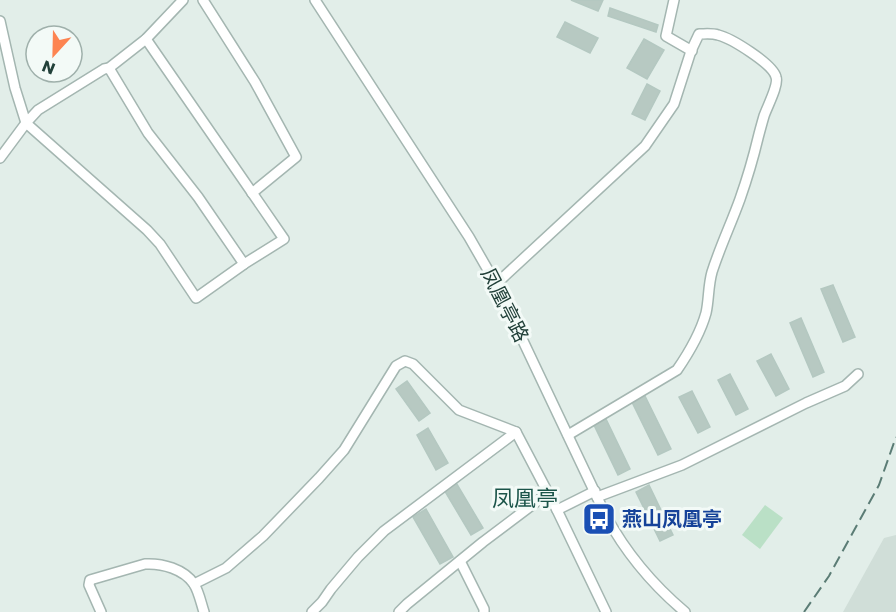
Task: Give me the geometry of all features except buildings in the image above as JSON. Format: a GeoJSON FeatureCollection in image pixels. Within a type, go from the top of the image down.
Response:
{"type":"FeatureCollection","features":[{"type":"Feature","properties":{"kind":"street"},"geometry":{"type":"LineString","coordinates":[[0,158],[38,110],[104,69],[110,68],[146,39],[183,0]]}},
{"type":"Feature","properties":{"kind":"street"},"geometry":{"type":"LineString","coordinates":[[203,0],[255,82],[296,157],[252,193]]}},
{"type":"Feature","properties":{"kind":"street","name":"凤凰亭路"},"geometry":{"type":"LineString","coordinates":[[315,0],[469,237],[496,284],[619,539],[665,595],[685,612]]}},
{"type":"Feature","properties":{"kind":"street"},"geometry":{"type":"LineString","coordinates":[[674,0],[666,36],[692,51]]}},
{"type":"Feature","properties":{"kind":"street"},"geometry":{"type":"LineString","coordinates":[[0,21],[15,88],[26,123],[147,230],[160,244],[196,298],[284,239],[146,39]]}},
{"type":"Feature","properties":{"kind":"street"},"geometry":{"type":"LineString","coordinates":[[496,284],[645,146],[674,104],[699,34],[716,34],[734,41],[751,52],[776,76],[776,83],[743,190],[712,272],[706,312],[687,357],[677,370],[568,435]]}},
{"type":"Feature","properties":{"kind":"street"},"geometry":{"type":"LineString","coordinates":[[110,68],[148,133],[198,197],[244,264]]}},
{"type":"Feature","properties":{"kind":"street"},"geometry":{"type":"LineString","coordinates":[[194,584],[226,568],[263,536],[319,478],[344,450],[396,366],[405,361],[413,364],[459,410],[516,432],[606,612]]}},
{"type":"Feature","properties":{"kind":"street"},"geometry":{"type":"LineString","coordinates":[[557,510],[596,494],[682,465],[845,386],[858,374]]}},
{"type":"Feature","properties":{"kind":"street"},"geometry":{"type":"LineString","coordinates":[[312,612],[358,557],[384,531],[516,432]]}},
{"type":"Feature","properties":{"kind":"street"},"geometry":{"type":"LineString","coordinates":[[399,612],[548,493]]}},
{"type":"Feature","properties":{"kind":"street"},"geometry":{"type":"LineString","coordinates":[[460,561],[484,609],[483,612]]}},
{"type":"Feature","properties":{"kind":"street"},"geometry":{"type":"LineString","coordinates":[[101,612],[89,585],[90,580],[145,564],[166,566],[184,574],[194,584],[204,612]]}},
{"type":"Feature","properties":{"kind":"shaded area"},"geometry":{"type":"Polygon","coordinates":[[[896,535],[896,612],[843,612],[884,538],[896,535]]]}},
{"type":"Feature","properties":{"kind":"green space"},"geometry":{"type":"Polygon","coordinates":[[[765,505],[783,518],[760,549],[742,535],[765,505]]]}},
{"type":"Feature","properties":{"kind":"railway"},"geometry":{"type":"LineString","coordinates":[[804,612],[829,576],[879,485],[896,437]]}},
{"type":"Feature","properties":{"kind":"place","name":"燕山凤凰亭"},"geometry":{"type":"Point","coordinates":[599,519]}},
{"type":"Feature","properties":{"kind":"district","name":"凤凰亭"},"geometry":{"type":"Point","coordinates":[525,498]}}]}
